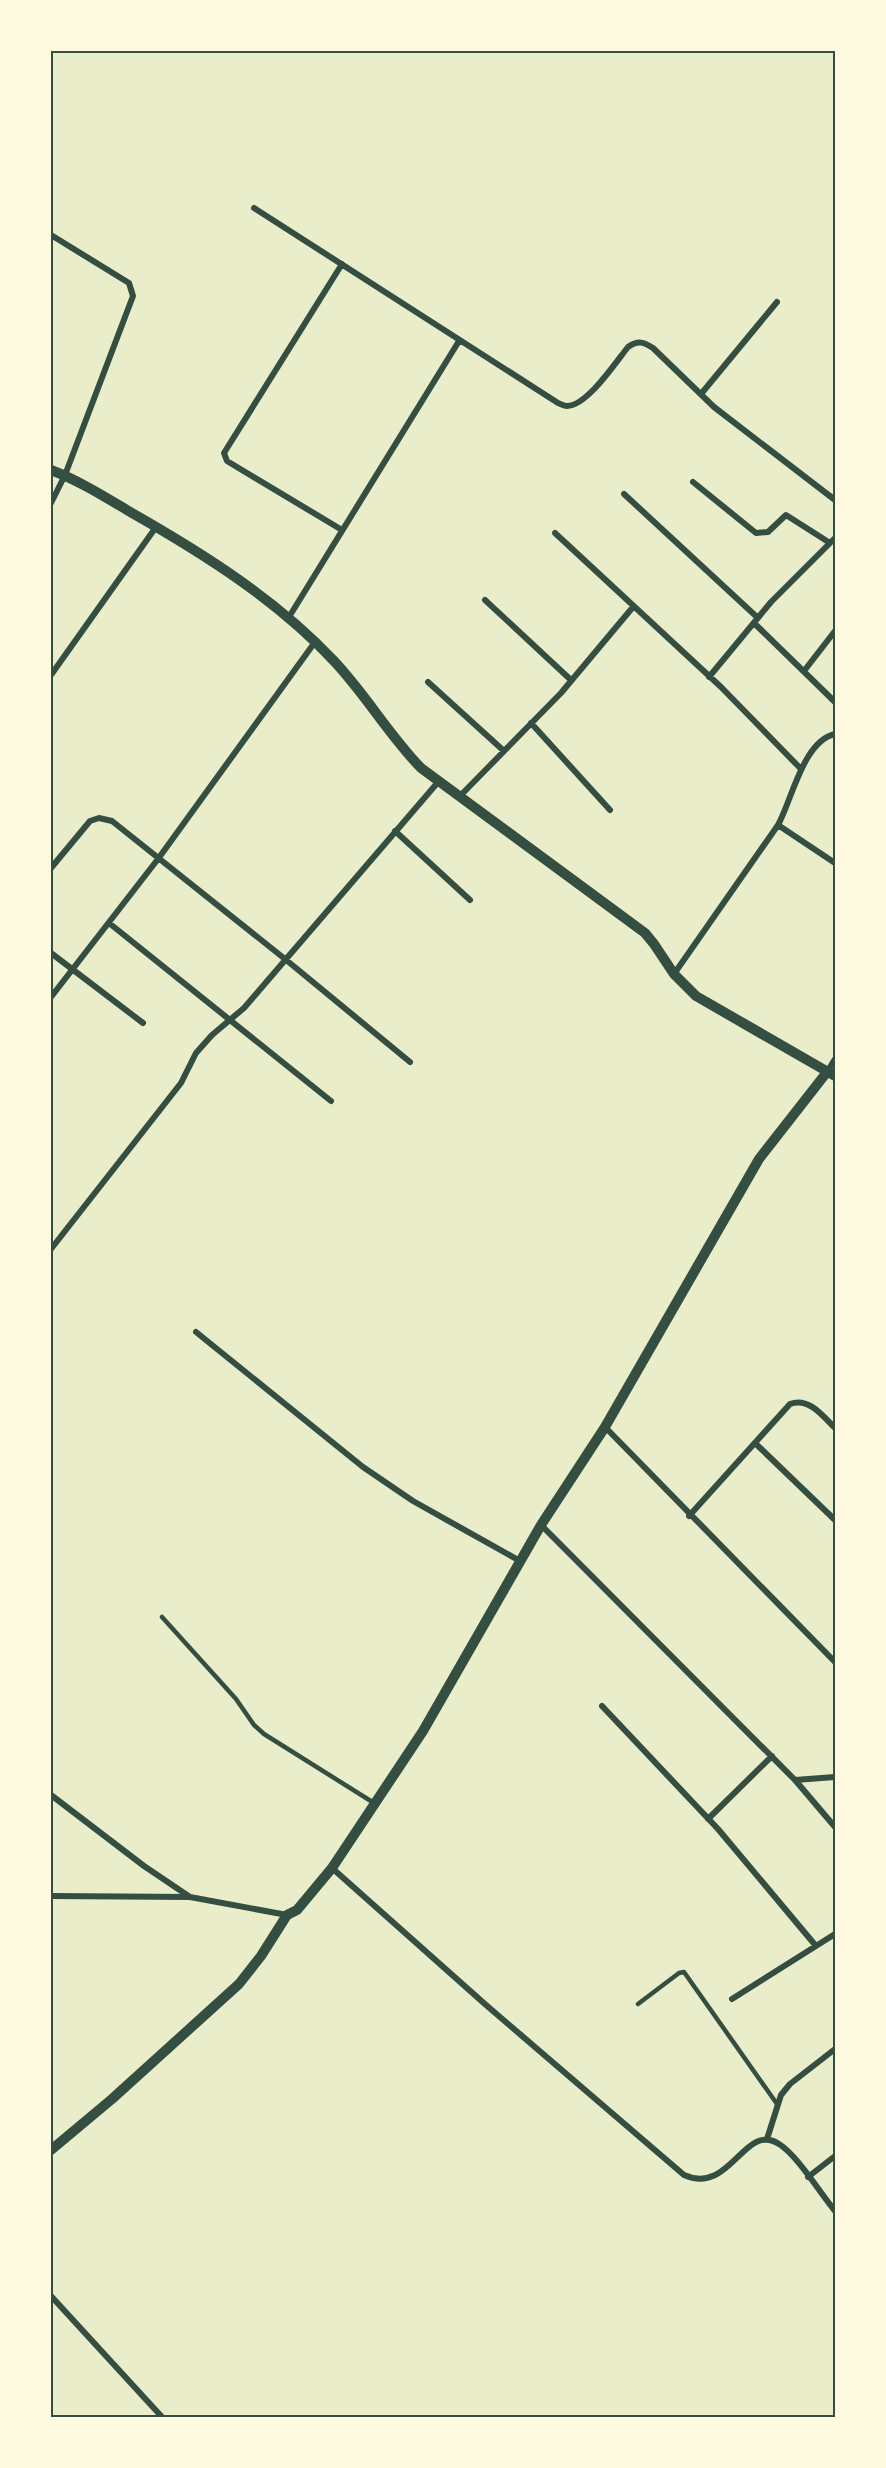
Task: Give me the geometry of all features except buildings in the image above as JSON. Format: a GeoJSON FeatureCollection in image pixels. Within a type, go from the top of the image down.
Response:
{"type":"FeatureCollection","features":[{"type":"Feature","properties":{"kind":"street"},"geometry":{"type":"LineString","coordinates":[[254,208],[558,403],[568,406],[579,402],[591,392],[628,347],[636,342],[644,342],[654,348],[722,413],[835,500]]}},
{"type":"Feature","properties":{"kind":"street"},"geometry":{"type":"LineString","coordinates":[[51,235],[129,283],[133,296],[65,475],[51,503]]}},
{"type":"Feature","properties":{"kind":"street"},"geometry":{"type":"LineString","coordinates":[[342,264],[224,453],[227,462],[342,530]]}},
{"type":"Feature","properties":{"kind":"street"},"geometry":{"type":"LineString","coordinates":[[701,394],[777,302]]}},
{"type":"Feature","properties":{"kind":"street"},"geometry":{"type":"LineString","coordinates":[[289,616],[459,341]]}},
{"type":"Feature","properties":{"kind":"street"},"geometry":{"type":"LineString","coordinates":[[51,470],[65,475],[156,527],[289,616],[336,663],[402,748],[421,768],[645,933],[674,974],[696,996],[831,1074]]}},
{"type":"Feature","properties":{"kind":"street"},"geometry":{"type":"LineString","coordinates":[[693,482],[756,533],[768,532],[786,515],[832,540],[756,620],[709,677]]}},
{"type":"Feature","properties":{"kind":"street"},"geometry":{"type":"LineString","coordinates":[[624,494],[756,620],[835,702]]}},
{"type":"Feature","properties":{"kind":"street"},"geometry":{"type":"LineString","coordinates":[[51,675],[156,527]]}},
{"type":"Feature","properties":{"kind":"street"},"geometry":{"type":"LineString","coordinates":[[555,533],[709,677],[801,769]]}},
{"type":"Feature","properties":{"kind":"street"},"geometry":{"type":"LineString","coordinates":[[485,600],[571,680]]}},
{"type":"Feature","properties":{"kind":"street"},"geometry":{"type":"LineString","coordinates":[[460,796],[571,680],[633,607]]}},
{"type":"Feature","properties":{"kind":"street"},"geometry":{"type":"LineString","coordinates":[[804,671],[835,631]]}},
{"type":"Feature","properties":{"kind":"street"},"geometry":{"type":"LineString","coordinates":[[51,997],[158,859],[315,642]]}},
{"type":"Feature","properties":{"kind":"street"},"geometry":{"type":"LineString","coordinates":[[428,682],[504,751]]}},
{"type":"Feature","properties":{"kind":"street"},"geometry":{"type":"LineString","coordinates":[[531,723],[610,810]]}},
{"type":"Feature","properties":{"kind":"street"},"geometry":{"type":"LineString","coordinates":[[674,974],[778,825],[801,769],[813,750],[828,736],[835,734]]}},
{"type":"Feature","properties":{"kind":"street"},"geometry":{"type":"LineString","coordinates":[[51,1249],[181,1083],[196,1053],[212,1035],[244,1008],[439,781]]}},
{"type":"Feature","properties":{"kind":"street"},"geometry":{"type":"LineString","coordinates":[[51,868],[90,821],[99,818],[112,821],[410,1062]]}},
{"type":"Feature","properties":{"kind":"street"},"geometry":{"type":"LineString","coordinates":[[778,825],[835,863]]}},
{"type":"Feature","properties":{"kind":"street"},"geometry":{"type":"LineString","coordinates":[[395,831],[470,900]]}},
{"type":"Feature","properties":{"kind":"street"},"geometry":{"type":"LineString","coordinates":[[108,923],[331,1101]]}},
{"type":"Feature","properties":{"kind":"street"},"geometry":{"type":"LineString","coordinates":[[51,953],[143,1023]]}},
{"type":"Feature","properties":{"kind":"street"},"geometry":{"type":"LineString","coordinates":[[51,2150],[112,2099],[239,1984],[261,1956],[287,1915],[297,1910],[332,1868],[423,1731],[541,1525],[605,1427],[759,1159],[831,1074],[835,1059]]}},
{"type":"Feature","properties":{"kind":"street"},"geometry":{"type":"LineString","coordinates":[[196,1332],[363,1467],[413,1501],[520,1561]]}},
{"type":"Feature","properties":{"kind":"street"},"geometry":{"type":"LineString","coordinates":[[689,1516],[790,1404],[797,1401],[805,1402],[835,1428]]}},
{"type":"Feature","properties":{"kind":"street"},"geometry":{"type":"LineString","coordinates":[[605,1427],[689,1516],[835,1662]]}},
{"type":"Feature","properties":{"kind":"street"},"geometry":{"type":"LineString","coordinates":[[755,1443],[835,1520]]}},
{"type":"Feature","properties":{"kind":"street"},"geometry":{"type":"LineString","coordinates":[[541,1525],[772,1756],[835,1827]]}},
{"type":"Feature","properties":{"kind":"street"},"geometry":{"type":"LineString","coordinates":[[602,1706],[708,1818],[816,1946]]}},
{"type":"Feature","properties":{"kind":"street"},"geometry":{"type":"LineString","coordinates":[[708,1818],[772,1756]]}},
{"type":"Feature","properties":{"kind":"street"},"geometry":{"type":"LineString","coordinates":[[795,1780],[835,1777]]}},
{"type":"Feature","properties":{"kind":"street"},"geometry":{"type":"LineString","coordinates":[[51,1796],[190,1898]]}},
{"type":"Feature","properties":{"kind":"street"},"geometry":{"type":"LineString","coordinates":[[332,1868],[486,2005],[684,2175],[694,2179],[707,2179],[719,2174],[755,2141],[767,2139],[778,2143],[789,2152],[835,2211]]}},
{"type":"Feature","properties":{"kind":"street"},"geometry":{"type":"LineString","coordinates":[[51,1896],[190,1898],[287,1915]]}},
{"type":"Feature","properties":{"kind":"street"},"geometry":{"type":"LineString","coordinates":[[732,1999],[835,1934]]}},
{"type":"Feature","properties":{"kind":"street"},"geometry":{"type":"LineString","coordinates":[[767,2139],[777,2104],[790,2084],[835,2049]]}},
{"type":"Feature","properties":{"kind":"street"},"geometry":{"type":"LineString","coordinates":[[808,2177],[835,2156]]}},
{"type":"Feature","properties":{"kind":"street"},"geometry":{"type":"LineString","coordinates":[[51,2296],[162,2417]]}},
{"type":"Feature","properties":{"kind":"lane"},"geometry":{"type":"LineString","coordinates":[[162,1617],[236,1699],[264,1734],[376,1804]]}},
{"type":"Feature","properties":{"kind":"lane"},"geometry":{"type":"LineString","coordinates":[[638,2004],[679,1972],[684,1972],[777,2104]]}}]}
